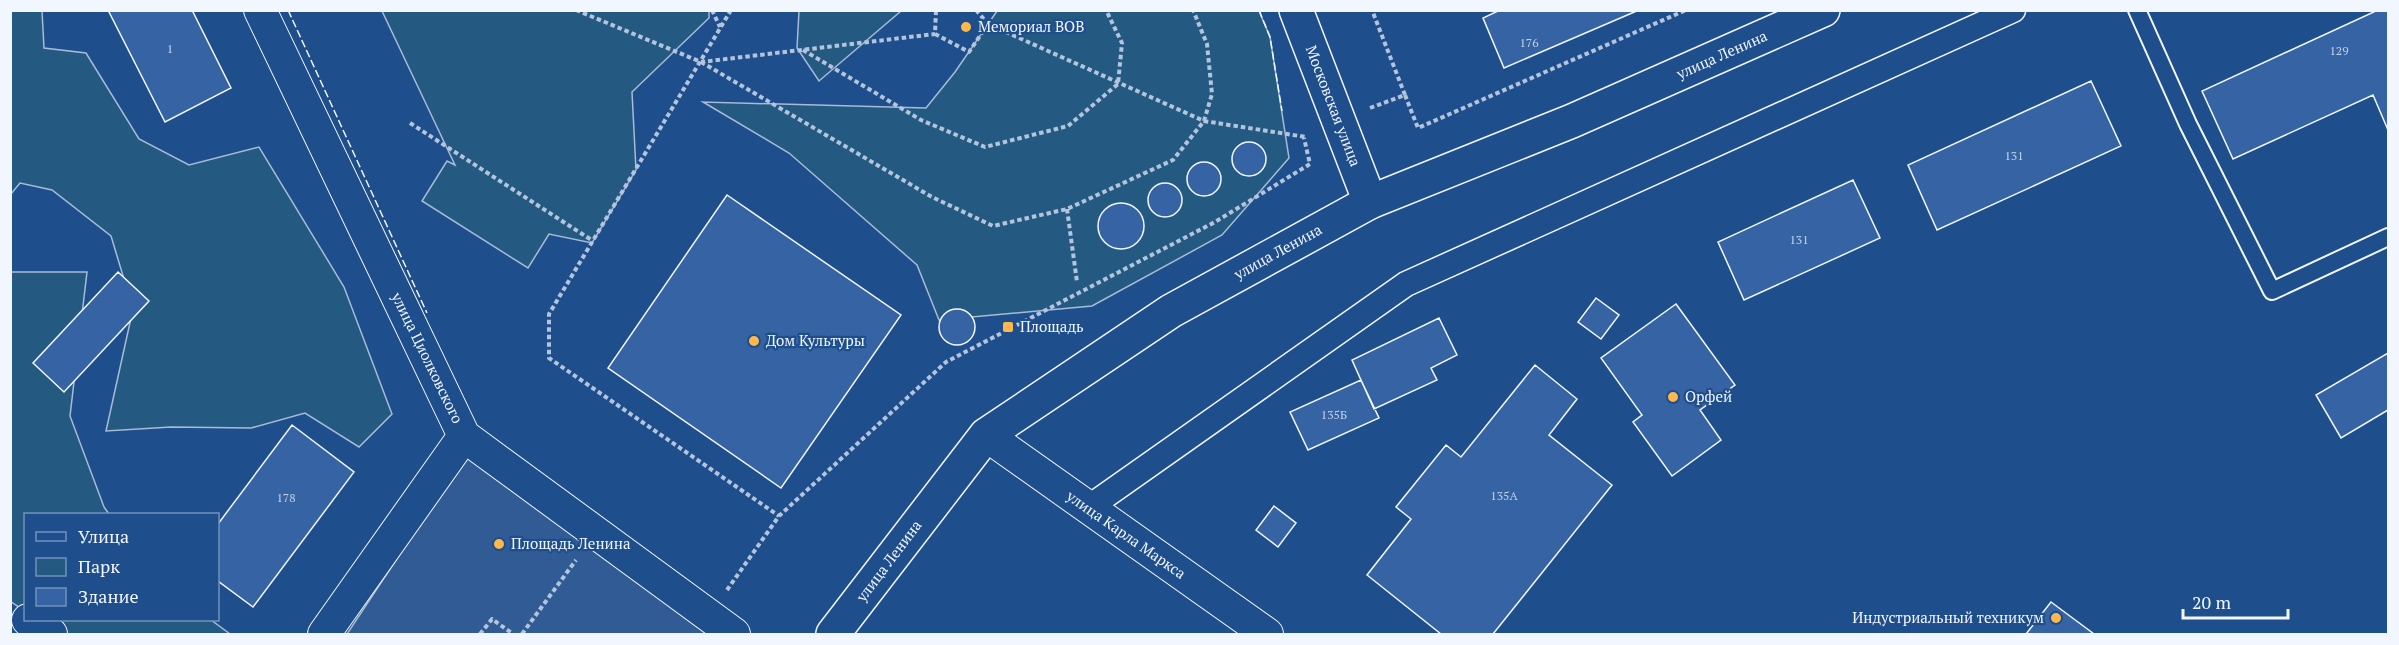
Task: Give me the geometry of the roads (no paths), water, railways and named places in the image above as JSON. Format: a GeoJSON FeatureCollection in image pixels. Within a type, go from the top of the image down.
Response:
{"type":"FeatureCollection","features":[{"type":"Feature","properties":{"kind":"main road","name":"Московская улица"},"geometry":{"type":"LineString","coordinates":[[1296,10],[1370,202]]}},
{"type":"Feature","properties":{"kind":"main road","name":"улица Ленина"},"geometry":{"type":"LineString","coordinates":[[833,634],[986,435],[1171,311],[1370,202],[1572,121],[1823,10]]}},
{"type":"Feature","properties":{"kind":"street","name":"улица Циолковского"},"geometry":{"type":"LineString","coordinates":[[260,10],[464,436],[734,634]]}},
{"type":"Feature","properties":{"kind":"street"},"geometry":{"type":"LineString","coordinates":[[1088,508],[1406,284],[2013,10]]}},
{"type":"Feature","properties":{"kind":"street","name":"улица Карла Маркса"},"geometry":{"type":"LineString","coordinates":[[986,435],[1267,634]]}},
{"type":"Feature","properties":{"kind":"street"},"geometry":{"type":"LineString","coordinates":[[324,634],[464,436]]}},
{"type":"Feature","properties":{"kind":"street"},"geometry":{"type":"LineString","coordinates":[[10,609],[24,617]]}},
{"type":"Feature","properties":{"kind":"street"},"geometry":{"type":"LineString","coordinates":[[30,621],[51,634]]}},
{"type":"Feature","properties":{"kind":"lane"},"geometry":{"type":"LineString","coordinates":[[2137,10],[2188,124],[2272,291],[2388,237]]}},
{"type":"Feature","properties":{"kind":"place","name":"Мемориал ВОВ"},"geometry":{"type":"Point","coordinates":[966,27]}},
{"type":"Feature","properties":{"kind":"place","name":"Площадь"},"geometry":{"type":"Point","coordinates":[1008,327]}},
{"type":"Feature","properties":{"kind":"place","name":"Дом Культуры"},"geometry":{"type":"Point","coordinates":[754,341]}},
{"type":"Feature","properties":{"kind":"place","name":"Орфей"},"geometry":{"type":"Point","coordinates":[1673,397]}},
{"type":"Feature","properties":{"kind":"place","name":"Площадь Ленина"},"geometry":{"type":"Point","coordinates":[499,544]}},
{"type":"Feature","properties":{"kind":"place","name":"Индустриальный техникум"},"geometry":{"type":"Point","coordinates":[2056,618]}}]}
